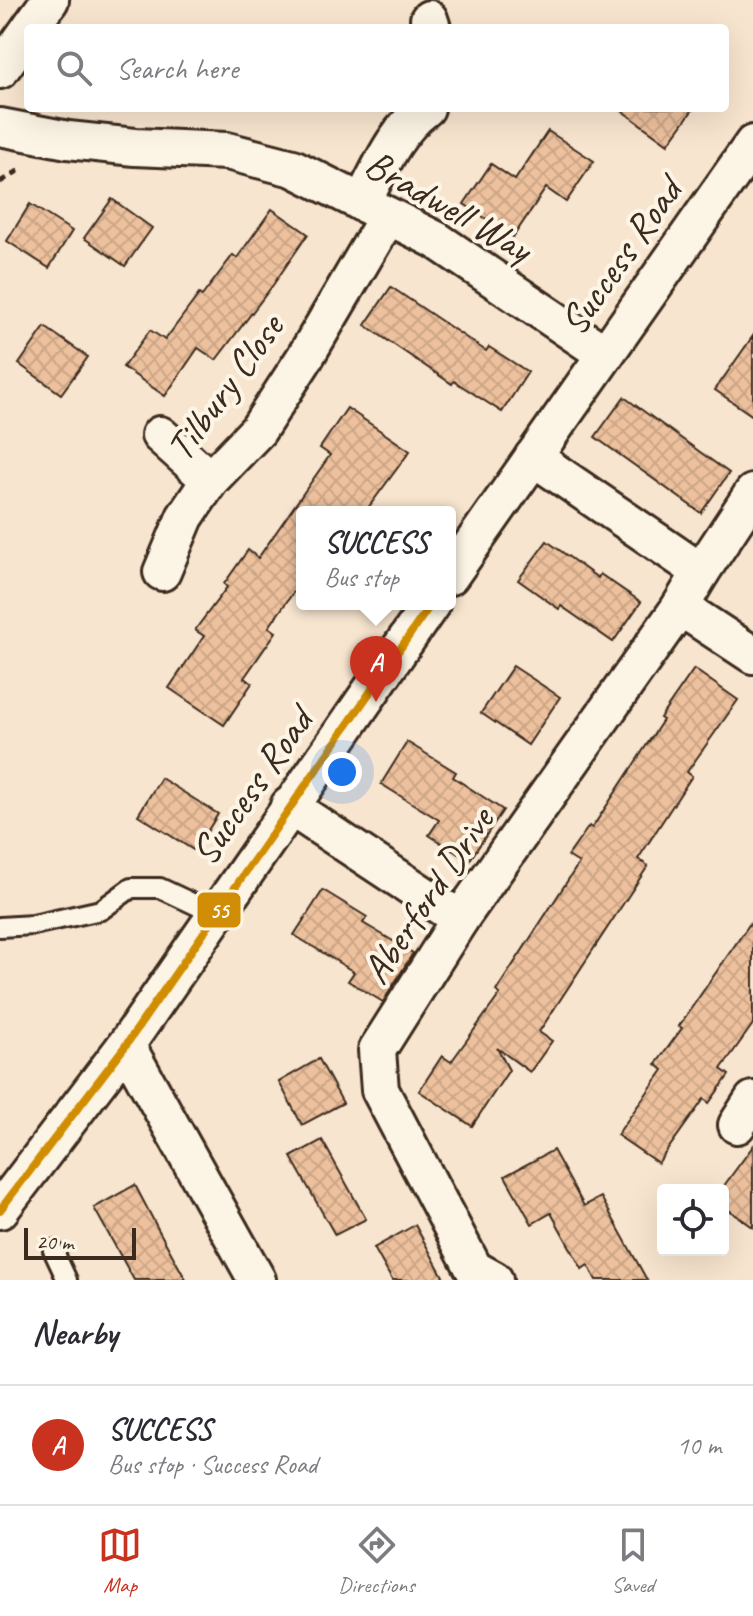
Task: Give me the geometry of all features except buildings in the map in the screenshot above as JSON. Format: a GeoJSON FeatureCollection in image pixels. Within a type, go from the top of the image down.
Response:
{"type":"FeatureCollection","features":[{"type":"Feature","properties":{"kind":"street"},"geometry":{"type":"LineString","coordinates":[[33,24],[50,0]]}},
{"type":"Feature","properties":{"kind":"street"},"geometry":{"type":"LineString","coordinates":[[0,70],[24,36]]}},
{"type":"Feature","properties":{"kind":"street","name":"Tilbury Close"},"geometry":{"type":"LineString","coordinates":[[162,572],[185,517],[210,480],[258,430],[304,359],[375,210],[394,140],[420,112]]}},
{"type":"Feature","properties":{"kind":"street","name":"Bradwell Way"},"geometry":{"type":"LineString","coordinates":[[0,127],[68,140],[227,151],[293,168],[436,240],[605,354]]}},
{"type":"Feature","properties":{"kind":"street","name":"Success Road"},"geometry":{"type":"LineString","coordinates":[[456,567],[753,144]]}},
{"type":"Feature","properties":{"kind":"street"},"geometry":{"type":"LineString","coordinates":[[160,435],[210,480]]}},
{"type":"Feature","properties":{"kind":"street"},"geometry":{"type":"LineString","coordinates":[[533,457],[701,572]]}},
{"type":"Feature","properties":{"kind":"street","name":"Aberford Drive"},"geometry":{"type":"LineString","coordinates":[[494,1280],[474,1269],[380,1090],[377,1050],[460,919],[680,607],[753,493]]}},
{"type":"Feature","properties":{"kind":"street"},"geometry":{"type":"LineString","coordinates":[[680,607],[753,655]]}},
{"type":"Feature","properties":{"kind":"street","name":"Success Road"},"geometry":{"type":"LineString","coordinates":[[0,1210],[126,1045],[427,610]]}},
{"type":"Feature","properties":{"kind":"street"},"geometry":{"type":"LineString","coordinates":[[289,806],[460,919]]}},
{"type":"Feature","properties":{"kind":"street"},"geometry":{"type":"LineString","coordinates":[[126,1045],[257,1280]]}},
{"type":"Feature","properties":{"kind":"lane"},"geometry":{"type":"LineString","coordinates":[[0,927],[33,925],[101,910],[131,888],[160,888],[215,914]]}},
{"type":"Feature","properties":{"kind":"lane"},"geometry":{"type":"LineString","coordinates":[[53,1250],[67,1280]]}},
{"type":"Feature","properties":{"kind":"transit line","name":"55"},"geometry":{"type":"LineString","coordinates":[[0,1210],[126,1045],[427,610]]}},
{"type":"Feature","properties":{"kind":"place","name":"SUCCESS"},"geometry":{"type":"Point","coordinates":[376,702]}}]}
